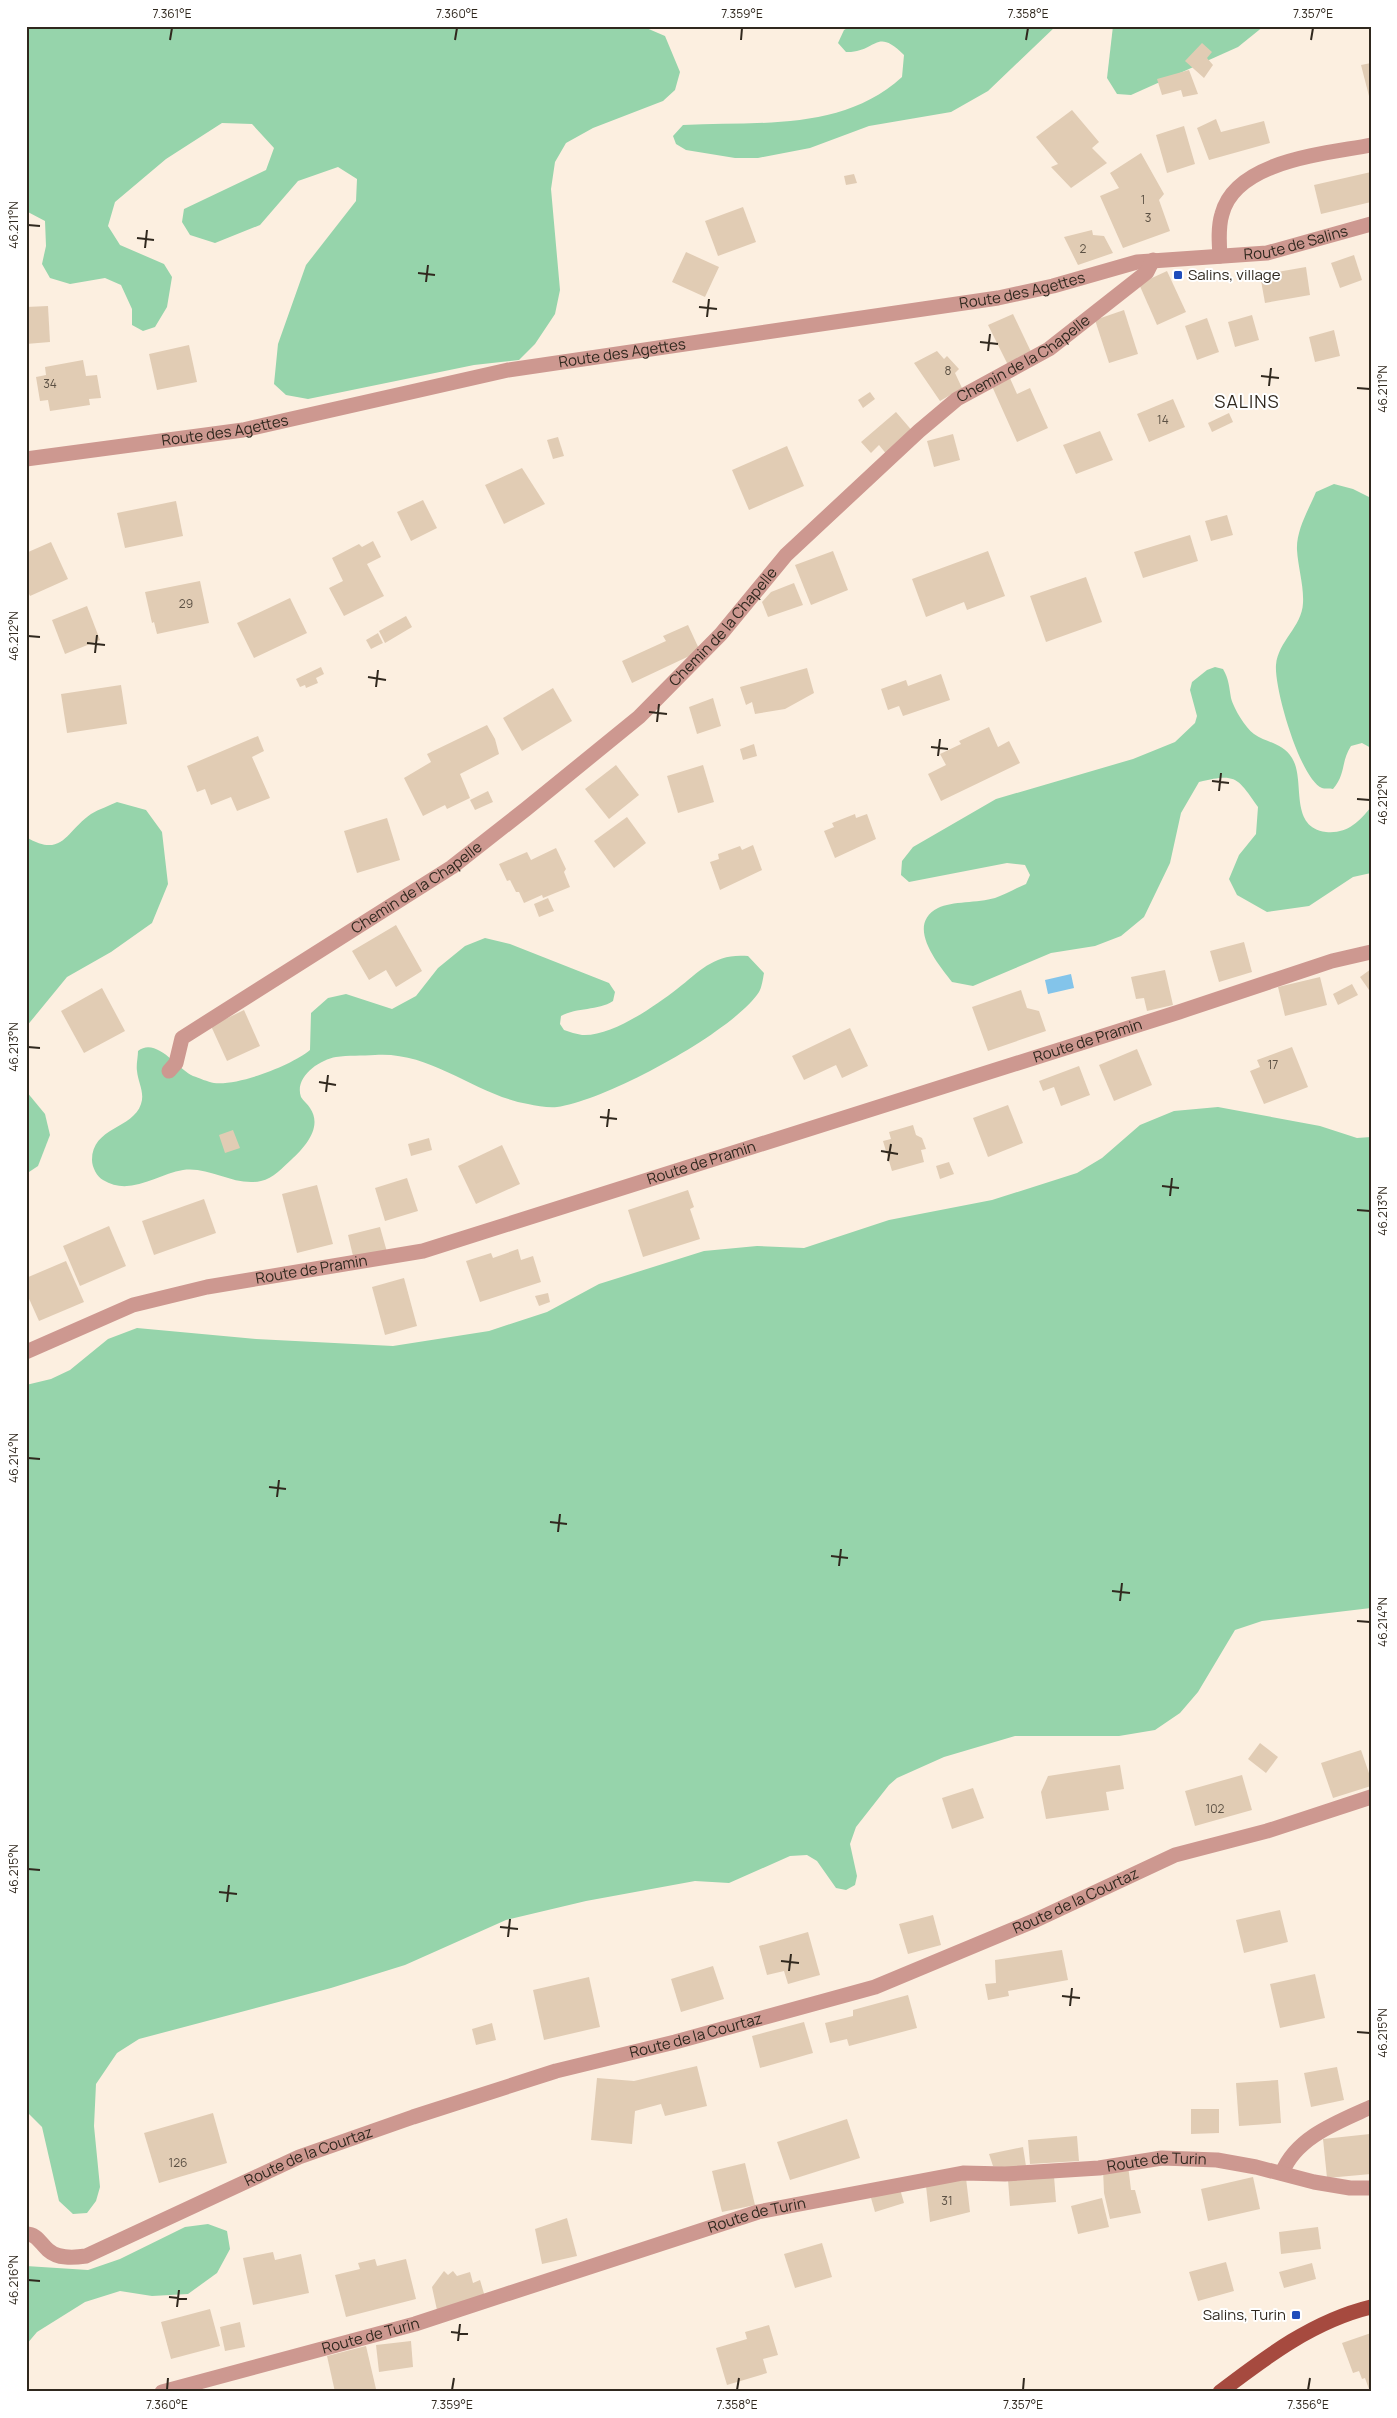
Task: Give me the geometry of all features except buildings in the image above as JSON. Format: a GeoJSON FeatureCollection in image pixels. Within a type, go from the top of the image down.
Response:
{"type":"FeatureCollection","features":[{"type":"Feature","properties":{"kind":"main road"},"geometry":{"type":"LineString","coordinates":[[1220,2392],[1272,2352],[1306,2332],[1371,2307]]}},
{"type":"Feature","properties":{"kind":"street"},"geometry":{"type":"LineString","coordinates":[[1220,256],[1222,214],[1233,193],[1247,179],[1264,170],[1290,162],[1371,145]]}},
{"type":"Feature","properties":{"kind":"street","name":"Route de Salins"},"geometry":{"type":"LineString","coordinates":[[1220,256],[1276,251],[1371,224]]}},
{"type":"Feature","properties":{"kind":"street","name":"Route des Agettes"},"geometry":{"type":"LineString","coordinates":[[26,459],[243,430],[508,370],[998,298],[1053,286],[1152,260],[1220,256]]}},
{"type":"Feature","properties":{"kind":"street","name":"Chemin de la Chapelle"},"geometry":{"type":"LineString","coordinates":[[169,1071],[176,1063],[182,1038],[452,867],[632,723],[721,634],[786,555],[919,431],[957,399],[1049,349],[1063,339],[1147,272],[1152,260]]}},
{"type":"Feature","properties":{"kind":"street","name":"Route de Pramin"},"geometry":{"type":"LineString","coordinates":[[26,1352],[133,1305],[207,1287],[423,1251],[1179,1012],[1315,966],[1371,952]]}},
{"type":"Feature","properties":{"kind":"street","name":"Route de la Courtaz"},"geometry":{"type":"LineString","coordinates":[[26,2234],[37,2237],[49,2251],[61,2257],[86,2256],[299,2157],[413,2117],[556,2071],[675,2042],[875,1987],[1036,1920],[1175,1856],[1267,1831],[1371,1797]]}},
{"type":"Feature","properties":{"kind":"street"},"geometry":{"type":"LineString","coordinates":[[1282,2173],[1289,2160],[1301,2146],[1340,2121],[1371,2107]]}},
{"type":"Feature","properties":{"kind":"street","name":"Route de Turin"},"geometry":{"type":"LineString","coordinates":[[162,2392],[415,2324],[758,2212],[864,2190],[963,2173],[1005,2174],[1099,2168],[1162,2158],[1218,2160],[1282,2173],[1314,2182],[1350,2188],[1371,2188]]}},
{"type":"Feature","properties":{"kind":"green space"},"geometry":{"type":"Polygon","coordinates":[[[26,26],[644,27],[665,36],[680,72],[675,90],[663,101],[593,128],[566,143],[555,162],[551,189],[560,290],[555,314],[535,344],[519,360],[474,365],[308,399],[286,395],[274,384],[278,344],[306,265],[356,201],[357,179],[338,167],[298,181],[260,225],[215,243],[190,235],[182,222],[184,209],[266,170],[274,148],[252,124],[222,123],[166,159],[115,202],[108,226],[120,245],[164,264],[172,277],[167,307],[155,327],[143,331],[132,325],[132,309],[121,285],[105,278],[70,284],[50,278],[42,264],[46,246],[45,221],[26,211],[26,26]]]}},
{"type":"Feature","properties":{"kind":"green space"},"geometry":{"type":"Polygon","coordinates":[[[851,26],[1056,26],[988,91],[951,112],[869,126],[810,148],[758,158],[735,158],[686,150],[676,144],[673,136],[683,125],[769,123],[798,120],[826,115],[853,107],[878,95],[902,77],[904,55],[887,42],[876,43],[864,49],[846,52],[838,43],[844,30],[851,26]]]}},
{"type":"Feature","properties":{"kind":"green space"},"geometry":{"type":"Polygon","coordinates":[[[1113,26],[1264,26],[1238,47],[1131,95],[1117,94],[1107,78],[1113,26]]]}},
{"type":"Feature","properties":{"kind":"green space"},"geometry":{"type":"Polygon","coordinates":[[[1334,484],[1353,489],[1371,498],[1371,748],[1362,743],[1351,746],[1340,778],[1333,789],[1322,788],[1314,781],[1297,751],[1279,693],[1276,665],[1281,649],[1302,612],[1303,590],[1297,550],[1301,527],[1316,492],[1334,484]]]}},
{"type":"Feature","properties":{"kind":"green space"},"geometry":{"type":"Polygon","coordinates":[[[1215,667],[1223,669],[1228,680],[1232,702],[1247,727],[1259,737],[1284,749],[1292,758],[1296,767],[1302,812],[1314,828],[1326,832],[1346,829],[1362,818],[1371,807],[1371,873],[1353,877],[1309,906],[1267,912],[1237,895],[1229,879],[1239,855],[1256,834],[1258,807],[1245,789],[1234,780],[1221,778],[1199,782],[1181,813],[1170,863],[1144,917],[1121,936],[1095,946],[1051,953],[973,986],[952,982],[927,945],[924,924],[929,915],[944,906],[999,897],[1026,884],[1030,875],[1025,865],[1007,863],[909,882],[901,875],[902,861],[913,847],[996,799],[1133,759],[1175,742],[1195,723],[1197,716],[1190,690],[1192,682],[1207,670],[1215,667]]]}},
{"type":"Feature","properties":{"kind":"green space"},"geometry":{"type":"Polygon","coordinates":[[[117,802],[146,810],[162,832],[168,884],[152,923],[111,952],[67,977],[26,1027],[26,837],[38,843],[56,844],[69,835],[91,814],[117,802]]]}},
{"type":"Feature","properties":{"kind":"green space"},"geometry":{"type":"Polygon","coordinates":[[[485,938],[510,944],[609,983],[615,992],[613,1001],[561,1016],[560,1024],[564,1030],[582,1035],[606,1031],[645,1012],[701,969],[717,960],[726,957],[748,956],[764,973],[759,992],[745,1008],[723,1026],[635,1079],[578,1102],[557,1107],[532,1105],[490,1092],[434,1066],[396,1056],[336,1057],[322,1062],[309,1071],[301,1083],[301,1097],[313,1115],[314,1122],[311,1136],[302,1149],[270,1178],[251,1182],[202,1171],[183,1170],[143,1183],[123,1186],[113,1185],[103,1180],[95,1172],[92,1160],[94,1149],[99,1141],[105,1134],[130,1119],[137,1112],[141,1104],[142,1092],[137,1069],[138,1051],[145,1047],[159,1050],[193,1076],[214,1083],[251,1078],[291,1062],[310,1050],[311,1013],[328,998],[346,994],[392,1009],[416,996],[438,968],[465,946],[485,938]]]}},
{"type":"Feature","properties":{"kind":"green space"},"geometry":{"type":"Polygon","coordinates":[[[26,1091],[45,1114],[50,1135],[38,1166],[26,1174],[26,1091]]]}},
{"type":"Feature","properties":{"kind":"green space"},"geometry":{"type":"Polygon","coordinates":[[[1218,1107],[1320,1126],[1357,1138],[1371,1137],[1371,1608],[1262,1621],[1235,1630],[1198,1692],[1180,1713],[1155,1730],[1119,1736],[1015,1736],[944,1757],[897,1778],[889,1785],[856,1827],[850,1844],[857,1876],[855,1885],[846,1890],[836,1888],[817,1861],[807,1855],[790,1856],[729,1883],[695,1881],[586,1901],[506,1920],[405,1965],[331,1988],[139,2039],[117,2053],[96,2084],[94,2126],[100,2187],[96,2201],[87,2213],[73,2214],[59,2201],[42,2127],[26,2111],[26,1385],[51,1379],[70,1370],[108,1339],[137,1328],[256,1339],[393,1346],[489,1331],[547,1312],[599,1284],[704,1251],[757,1246],[804,1248],[889,1220],[992,1200],[1077,1173],[1102,1158],[1140,1125],[1174,1111],[1218,1107]]]}},
{"type":"Feature","properties":{"kind":"green space"},"geometry":{"type":"Polygon","coordinates":[[[208,2224],[227,2231],[230,2249],[217,2273],[188,2294],[152,2296],[120,2291],[85,2302],[37,2332],[26,2345],[26,2266],[88,2270],[120,2259],[185,2227],[208,2224]]]}},
{"type":"Feature","properties":{"kind":"water"},"geometry":{"type":"Polygon","coordinates":[[[1071,974],[1074,988],[1048,994],[1045,980],[1071,974]]]}},
{"type":"Feature","properties":{"kind":"place","name":"Salins, village"},"geometry":{"type":"Point","coordinates":[1178,275]}},
{"type":"Feature","properties":{"kind":"place","name":"Salins, Turin"},"geometry":{"type":"Point","coordinates":[1296,2315]}},
{"type":"Feature","properties":{"kind":"district","name":"SALINS"},"geometry":{"type":"Point","coordinates":[1247,402]}}]}
